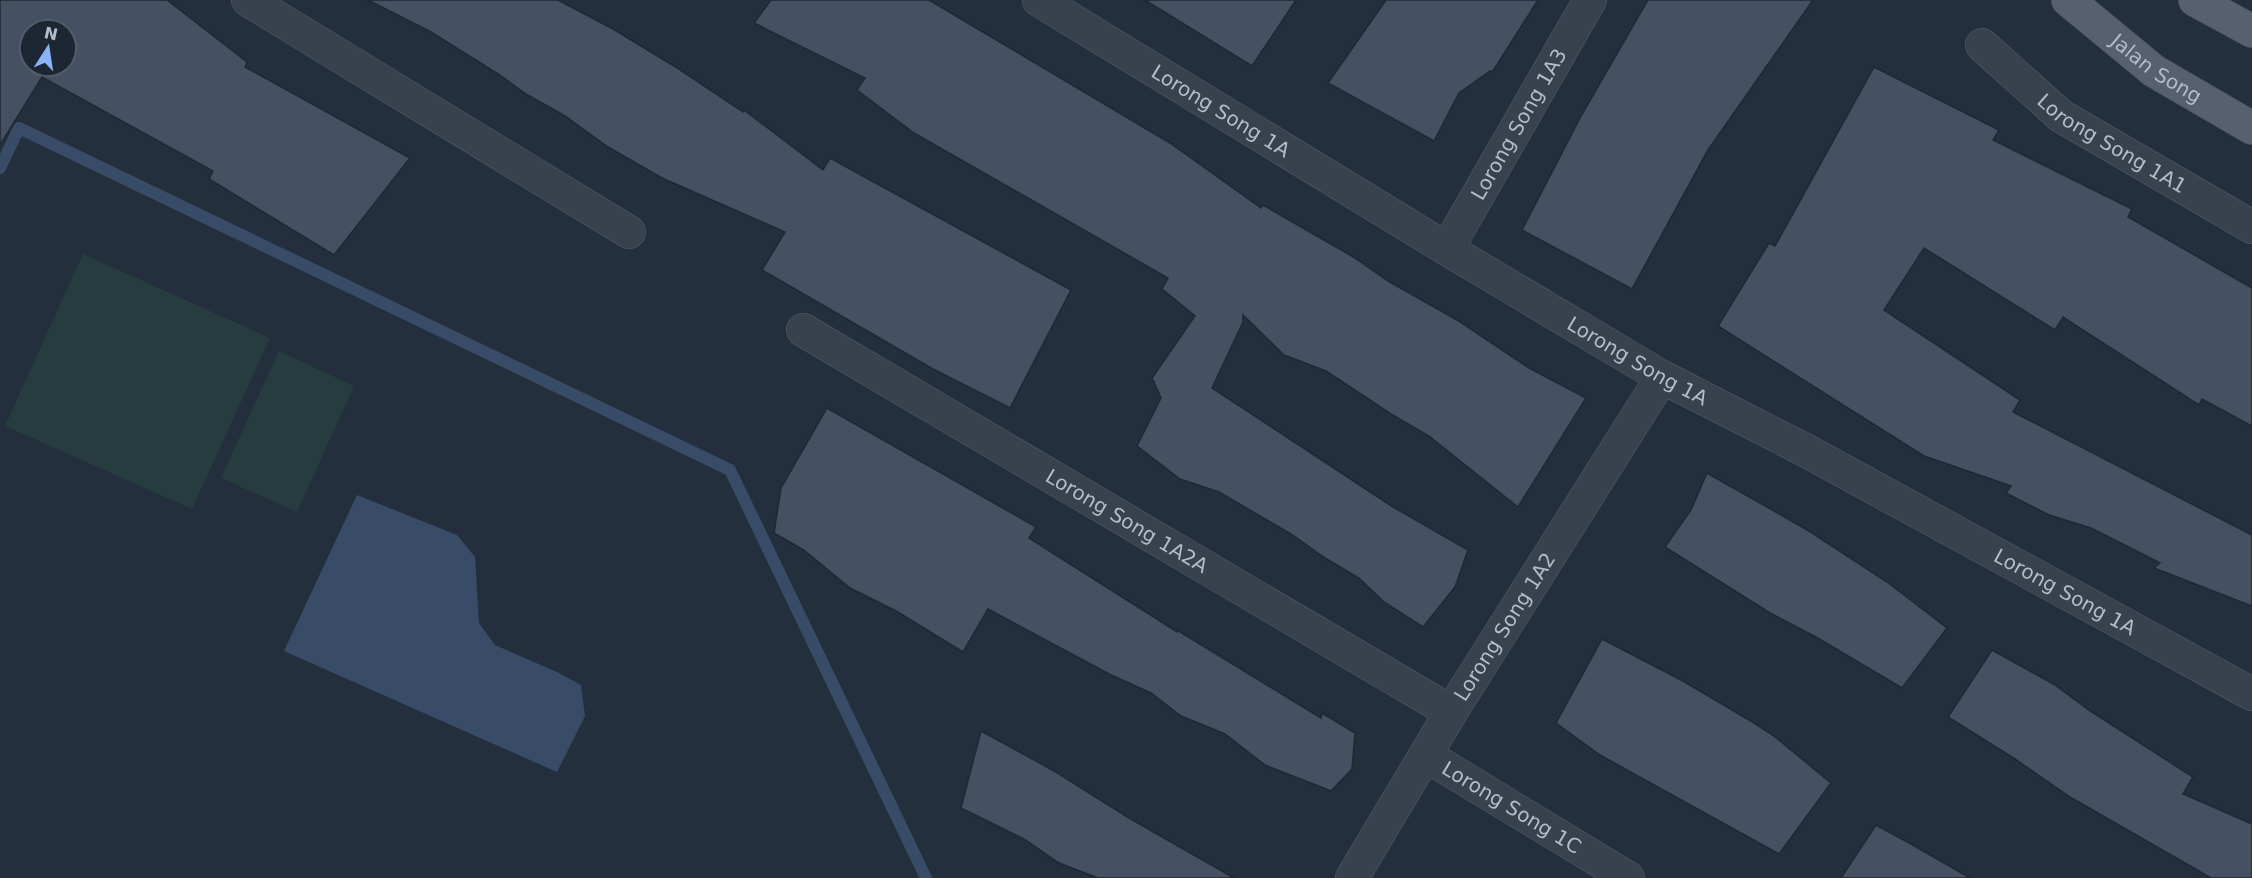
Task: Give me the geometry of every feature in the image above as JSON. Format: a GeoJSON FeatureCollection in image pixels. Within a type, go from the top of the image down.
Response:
{"type":"FeatureCollection","features":[{"type":"Feature","properties":{"kind":"main road","name":"Jalan Song"},"geometry":{"type":"LineString","coordinates":[[2068,0],[2154,71],[2252,128]]}},
{"type":"Feature","properties":{"kind":"main road"},"geometry":{"type":"LineString","coordinates":[[2195,0],[2252,31]]}},
{"type":"Feature","properties":{"kind":"street"},"geometry":{"type":"LineString","coordinates":[[248,0],[629,232]]}},
{"type":"Feature","properties":{"kind":"street","name":"Lorong Song 1A"},"geometry":{"type":"LineString","coordinates":[[1040,0],[1076,9],[1447,249],[1662,377],[1815,456],[2252,694]]}},
{"type":"Feature","properties":{"kind":"street","name":"Lorong Song 1A3"},"geometry":{"type":"LineString","coordinates":[[1447,249],[1590,0]]}},
{"type":"Feature","properties":{"kind":"street","name":"Lorong Song 1A1"},"geometry":{"type":"LineString","coordinates":[[1982,45],[2061,116],[2252,227]]}},
{"type":"Feature","properties":{"kind":"street","name":"Lorong Song 1A2A"},"geometry":{"type":"LineString","coordinates":[[803,330],[1451,712]]}},
{"type":"Feature","properties":{"kind":"street","name":"Lorong Song 1A2"},"geometry":{"type":"LineString","coordinates":[[1352,878],[1427,756],[1451,712],[1662,377]]}},
{"type":"Feature","properties":{"kind":"street","name":"Lorong Song 1C"},"geometry":{"type":"LineString","coordinates":[[1427,756],[1628,878]]}},
{"type":"Feature","properties":{"kind":"green space"},"geometry":{"type":"Polygon","coordinates":[[[83,254],[270,338],[192,509],[5,426],[83,254]]]}},
{"type":"Feature","properties":{"kind":"green space"},"geometry":{"type":"Polygon","coordinates":[[[279,351],[354,386],[297,512],[221,478],[279,351]]]}},
{"type":"Feature","properties":{"kind":"water"},"geometry":{"type":"Polygon","coordinates":[[[357,495],[457,535],[475,557],[479,623],[495,645],[581,685],[585,716],[557,772],[284,651],[357,495]]]}},
{"type":"Feature","properties":{"kind":"building"},"geometry":{"type":"Polygon","coordinates":[[[0,0],[167,0],[247,62],[245,67],[410,158],[334,255],[209,179],[213,171],[44,78],[78,78],[78,18],[18,18],[18,78],[41,78],[0,145],[0,0]]]}},
{"type":"Feature","properties":{"kind":"building"},"geometry":{"type":"Polygon","coordinates":[[[368,0],[558,0],[613,29],[743,112],[744,110],[823,170],[830,158],[1071,290],[1010,408],[933,369],[762,270],[785,232],[662,178],[608,147],[565,116],[526,94],[431,32],[368,0]]]}},
{"type":"Feature","properties":{"kind":"building"},"geometry":{"type":"Polygon","coordinates":[[[771,0],[929,0],[1170,143],[1261,208],[1263,205],[1355,258],[1388,281],[1457,320],[1529,368],[1586,398],[1518,507],[1429,436],[1326,371],[1284,355],[1243,315],[1243,322],[1212,388],[1393,507],[1468,550],[1455,587],[1423,627],[1384,602],[1359,578],[1291,534],[1219,492],[1180,479],[1137,446],[1161,398],[1152,378],[1195,316],[1162,289],[1168,278],[914,133],[857,90],[865,78],[754,23],[771,0]]]}},
{"type":"Feature","properties":{"kind":"building"},"geometry":{"type":"Polygon","coordinates":[[[1145,0],[1296,0],[1252,66],[1145,0]]]}},
{"type":"Feature","properties":{"kind":"building"},"geometry":{"type":"Polygon","coordinates":[[[1386,0],[1538,0],[1493,71],[1459,93],[1434,141],[1328,83],[1386,0]]]}},
{"type":"Feature","properties":{"kind":"building"},"geometry":{"type":"Polygon","coordinates":[[[1648,0],[1813,0],[1708,150],[1632,289],[1522,230],[1580,118],[1648,0]]]}},
{"type":"Feature","properties":{"kind":"building"},"geometry":{"type":"Polygon","coordinates":[[[1874,67],[1999,130],[1993,140],[2132,209],[2128,217],[2252,288],[2252,426],[2202,399],[2199,405],[2063,317],[2055,330],[1924,248],[1884,310],[2020,400],[2013,412],[2252,535],[2252,606],[2154,568],[2160,563],[2091,528],[2049,515],[2006,493],[2011,486],[1924,456],[1718,326],[1769,243],[1775,246],[1874,67]]]}},
{"type":"Feature","properties":{"kind":"building"},"geometry":{"type":"Polygon","coordinates":[[[827,408],[1036,527],[1029,538],[1177,632],[1177,630],[1321,718],[1322,713],[1355,733],[1352,769],[1331,791],[1265,765],[1225,734],[1181,716],[1151,693],[1111,675],[988,609],[963,652],[896,611],[850,588],[804,550],[774,533],[781,488],[827,408]]]}},
{"type":"Feature","properties":{"kind":"building"},"geometry":{"type":"Polygon","coordinates":[[[1707,473],[1809,531],[1887,582],[1947,628],[1902,688],[1816,637],[1770,613],[1665,547],[1691,510],[1707,473]]]}},
{"type":"Feature","properties":{"kind":"building"},"geometry":{"type":"Polygon","coordinates":[[[1602,639],[1683,681],[1754,723],[1774,736],[1831,783],[1779,854],[1600,755],[1556,723],[1602,639]]]}},
{"type":"Feature","properties":{"kind":"building"},"geometry":{"type":"Polygon","coordinates":[[[1992,650],[2055,685],[2090,711],[2193,777],[2183,794],[2252,824],[2252,878],[2211,878],[2070,797],[1948,717],[1992,650]]]}},
{"type":"Feature","properties":{"kind":"building"},"geometry":{"type":"Polygon","coordinates":[[[981,731],[1056,772],[1129,818],[1234,878],[1098,878],[1059,863],[1024,839],[961,808],[981,731]]]}},
{"type":"Feature","properties":{"kind":"building"},"geometry":{"type":"Polygon","coordinates":[[[1876,825],[1911,844],[1970,878],[1841,878],[1876,825]]]}},
{"type":"Feature","properties":{"kind":"waterway"},"geometry":{"type":"LineString","coordinates":[[0,168],[19,128],[730,470],[926,878]]}}]}
